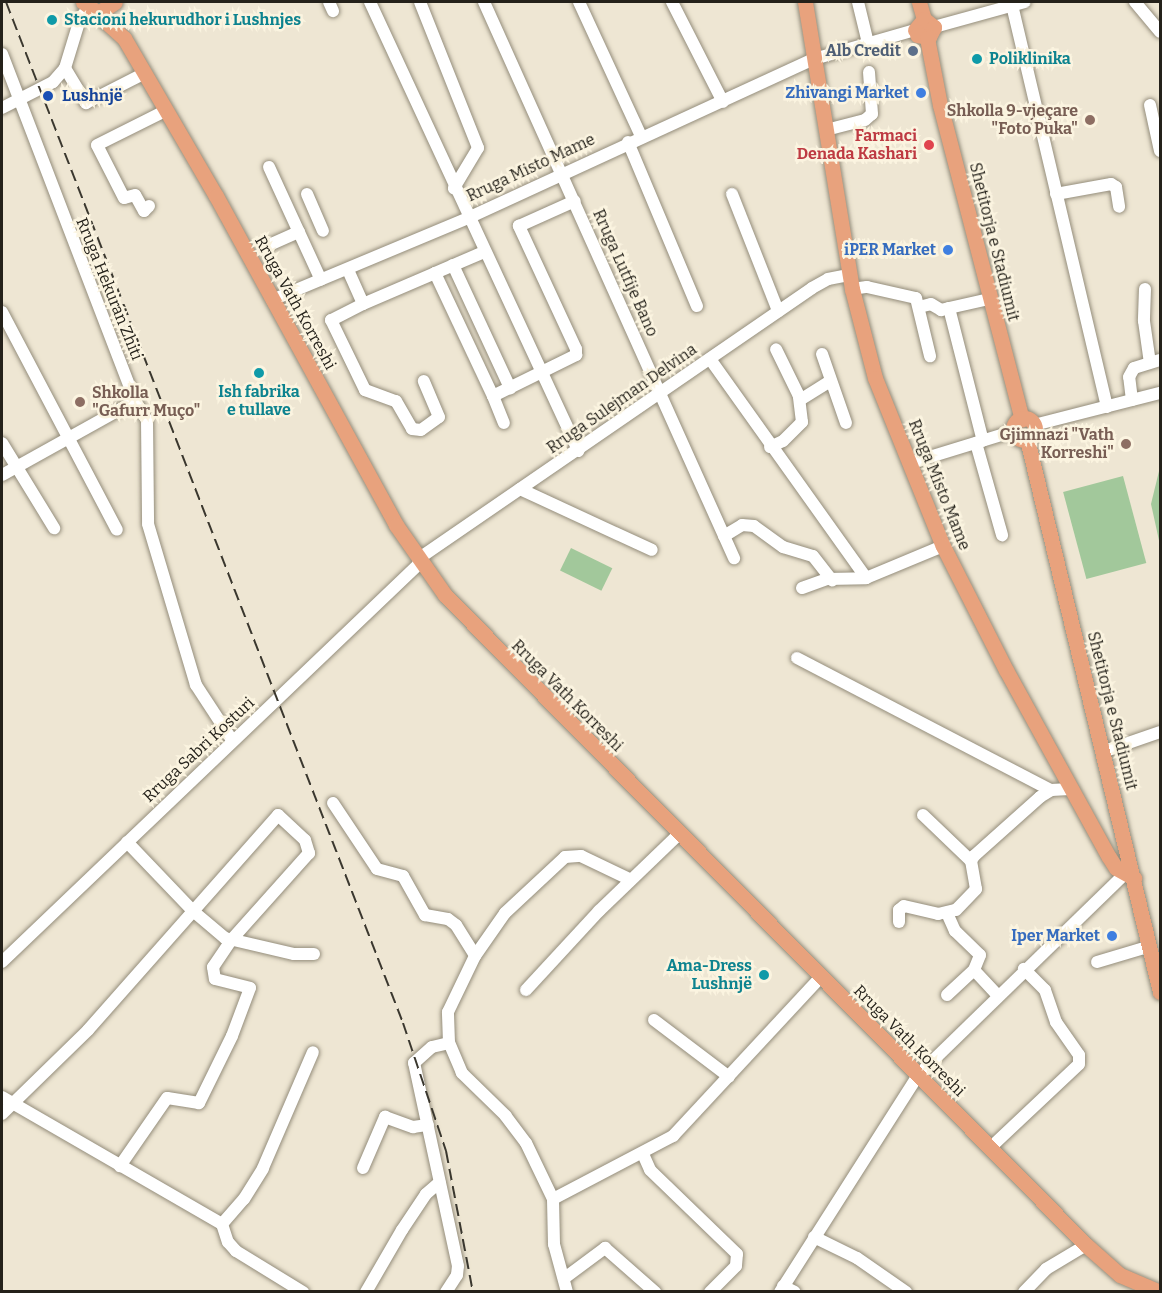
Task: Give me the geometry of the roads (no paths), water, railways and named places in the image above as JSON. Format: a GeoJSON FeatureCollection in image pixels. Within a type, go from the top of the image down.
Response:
{"type":"FeatureCollection","features":[{"type":"Feature","properties":{"kind":"main road"},"geometry":{"type":"LineString","coordinates":[[89,8],[109,10],[116,2]]}},
{"type":"Feature","properties":{"kind":"main road","name":"Rruga Vath Korreshi"},"geometry":{"type":"LineString","coordinates":[[116,2],[124,38]]}},
{"type":"Feature","properties":{"kind":"main road","name":"Rruga Misto Mame"},"geometry":{"type":"LineString","coordinates":[[805,2],[811,63],[825,130],[850,282],[875,378],[943,546],[1070,789],[1109,857],[1129,876]]}},
{"type":"Feature","properties":{"kind":"main road","name":"Shetitorja e Stadiumit"},"geometry":{"type":"LineString","coordinates":[[919,2],[923,30],[989,299],[1024,428],[1105,751],[1129,876],[1151,946],[1161,992]]}},
{"type":"Feature","properties":{"kind":"main road","name":"Rruga Vath Korreshi"},"geometry":{"type":"LineString","coordinates":[[89,8],[124,38],[145,73],[401,534],[419,561],[488,642],[1086,1245],[1120,1275],[1159,1291]]}},
{"type":"Feature","properties":{"kind":"main road","name":"Rruga Vath Korreshi"},"geometry":{"type":"LineString","coordinates":[[1120,1275],[1129,1292]]}},
{"type":"Feature","properties":{"kind":"street"},"geometry":{"type":"LineString","coordinates":[[370,2],[454,188],[578,451]]}},
{"type":"Feature","properties":{"kind":"street"},"geometry":{"type":"LineString","coordinates":[[420,2],[477,148],[454,188]]}},
{"type":"Feature","properties":{"kind":"street","name":"Rruga Lutfije Bano"},"geometry":{"type":"LineString","coordinates":[[484,2],[734,558]]}},
{"type":"Feature","properties":{"kind":"street"},"geometry":{"type":"LineString","coordinates":[[579,2],[641,136]]}},
{"type":"Feature","properties":{"kind":"street"},"geometry":{"type":"LineString","coordinates":[[672,2],[723,102]]}},
{"type":"Feature","properties":{"kind":"street"},"geometry":{"type":"LineString","coordinates":[[858,2],[868,43]]}},
{"type":"Feature","properties":{"kind":"street"},"geometry":{"type":"LineString","coordinates":[[1135,2],[1161,32]]}},
{"type":"Feature","properties":{"kind":"street"},"geometry":{"type":"LineString","coordinates":[[923,30],[1019,3],[1056,194],[1107,406]]}},
{"type":"Feature","properties":{"kind":"street"},"geometry":{"type":"LineString","coordinates":[[2,108],[17,97],[53,82],[65,68],[80,19],[89,8]]}},
{"type":"Feature","properties":{"kind":"street","name":"Rruga Misto Mame"},"geometry":{"type":"LineString","coordinates":[[811,63],[923,30]]}},
{"type":"Feature","properties":{"kind":"street","name":"Rruga Misto Mame"},"geometry":{"type":"LineString","coordinates":[[272,300],[468,218],[641,136],[811,63],[868,43],[923,30]]}},
{"type":"Feature","properties":{"kind":"street","name":"Rruga Hekuran Zhiti"},"geometry":{"type":"LineString","coordinates":[[2,54],[149,433],[145,506],[159,565],[196,685],[232,740]]}},
{"type":"Feature","properties":{"kind":"street"},"geometry":{"type":"LineString","coordinates":[[65,68],[86,103],[145,73]]}},
{"type":"Feature","properties":{"kind":"street"},"geometry":{"type":"LineString","coordinates":[[825,130],[865,120],[872,114],[869,72]]}},
{"type":"Feature","properties":{"kind":"street"},"geometry":{"type":"LineString","coordinates":[[1150,105],[1161,151]]}},
{"type":"Feature","properties":{"kind":"street"},"geometry":{"type":"LineString","coordinates":[[149,206],[144,212],[135,195],[124,198],[97,145],[167,110]]}},
{"type":"Feature","properties":{"kind":"street"},"geometry":{"type":"LineString","coordinates":[[628,142],[697,306]]}},
{"type":"Feature","properties":{"kind":"street"},"geometry":{"type":"LineString","coordinates":[[269,167],[321,280]]}},
{"type":"Feature","properties":{"kind":"street"},"geometry":{"type":"LineString","coordinates":[[1056,194],[1111,184],[1116,187],[1119,207]]}},
{"type":"Feature","properties":{"kind":"street"},"geometry":{"type":"LineString","coordinates":[[307,194],[323,231]]}},
{"type":"Feature","properties":{"kind":"street"},"geometry":{"type":"LineString","coordinates":[[732,194],[778,311]]}},
{"type":"Feature","properties":{"kind":"street"},"geometry":{"type":"LineString","coordinates":[[493,396],[573,359],[576,349],[519,226],[575,201]]}},
{"type":"Feature","properties":{"kind":"street"},"geometry":{"type":"LineString","coordinates":[[267,246],[299,232]]}},
{"type":"Feature","properties":{"kind":"street"},"geometry":{"type":"LineString","coordinates":[[424,381],[439,417],[421,430],[412,429],[396,401],[364,390],[331,320],[484,252]]}},
{"type":"Feature","properties":{"kind":"street"},"geometry":{"type":"LineString","coordinates":[[453,265],[510,388]]}},
{"type":"Feature","properties":{"kind":"street"},"geometry":{"type":"LineString","coordinates":[[348,270],[363,304]]}},
{"type":"Feature","properties":{"kind":"street"},"geometry":{"type":"LineString","coordinates":[[435,273],[504,423]]}},
{"type":"Feature","properties":{"kind":"street","name":"Rruga Sulejman Delvina"},"geometry":{"type":"LineString","coordinates":[[419,561],[820,283],[850,282],[900,292],[916,298],[919,307]]}},
{"type":"Feature","properties":{"kind":"street"},"geometry":{"type":"LineString","coordinates":[[1132,400],[1129,377],[1134,368],[1155,362],[1144,321],[1145,289]]}},
{"type":"Feature","properties":{"kind":"street"},"geometry":{"type":"LineString","coordinates":[[930,356],[919,307],[931,304],[941,310],[989,299]]}},
{"type":"Feature","properties":{"kind":"street"},"geometry":{"type":"LineString","coordinates":[[949,309],[1002,535]]}},
{"type":"Feature","properties":{"kind":"street"},"geometry":{"type":"LineString","coordinates":[[2,312],[67,440],[117,530]]}},
{"type":"Feature","properties":{"kind":"street"},"geometry":{"type":"LineString","coordinates":[[770,447],[783,441],[802,422],[800,400],[776,349]]}},
{"type":"Feature","properties":{"kind":"street"},"geometry":{"type":"LineString","coordinates":[[476,359],[493,351]]}},
{"type":"Feature","properties":{"kind":"street"},"geometry":{"type":"LineString","coordinates":[[822,354],[846,423]]}},
{"type":"Feature","properties":{"kind":"street"},"geometry":{"type":"LineString","coordinates":[[710,359],[770,447],[866,578]]}},
{"type":"Feature","properties":{"kind":"street"},"geometry":{"type":"LineString","coordinates":[[800,400],[831,381]]}},
{"type":"Feature","properties":{"kind":"street"},"geometry":{"type":"LineString","coordinates":[[910,463],[1024,428],[1161,393]]}},
{"type":"Feature","properties":{"kind":"street"},"geometry":{"type":"LineString","coordinates":[[2,475],[135,401]]}},
{"type":"Feature","properties":{"kind":"street"},"geometry":{"type":"LineString","coordinates":[[2,443],[54,528]]}},
{"type":"Feature","properties":{"kind":"street"},"geometry":{"type":"LineString","coordinates":[[520,489],[652,550]]}},
{"type":"Feature","properties":{"kind":"street"},"geometry":{"type":"LineString","coordinates":[[724,536],[742,525],[754,526],[789,549],[813,556],[832,580]]}},
{"type":"Feature","properties":{"kind":"street"},"geometry":{"type":"LineString","coordinates":[[802,588],[832,580],[866,578],[943,546]]}},
{"type":"Feature","properties":{"kind":"street","name":"Rruga Sabri Kosturi"},"geometry":{"type":"LineString","coordinates":[[2,962],[419,561]]}},
{"type":"Feature","properties":{"kind":"street"},"geometry":{"type":"LineString","coordinates":[[797,658],[1051,790],[1070,789]]}},
{"type":"Feature","properties":{"kind":"street"},"geometry":{"type":"LineString","coordinates":[[1105,751],[1161,732]]}},
{"type":"Feature","properties":{"kind":"street"},"geometry":{"type":"LineString","coordinates":[[971,861],[1027,807],[1051,790]]}},
{"type":"Feature","properties":{"kind":"street"},"geometry":{"type":"LineString","coordinates":[[333,803],[377,869],[403,876],[425,915],[448,920],[456,925],[475,956]]}},
{"type":"Feature","properties":{"kind":"street"},"geometry":{"type":"LineString","coordinates":[[2,1114],[88,1029],[278,815],[305,840],[307,858],[232,939],[211,974],[215,979],[250,988],[204,1093],[199,1103],[167,1098],[120,1166]]}},
{"type":"Feature","properties":{"kind":"street"},"geometry":{"type":"LineString","coordinates":[[899,922],[899,910],[904,906],[948,913],[956,910],[976,890],[971,861],[923,815]]}},
{"type":"Feature","properties":{"kind":"street"},"geometry":{"type":"LineString","coordinates":[[526,990],[631,880],[679,834]]}},
{"type":"Feature","properties":{"kind":"street"},"geometry":{"type":"LineString","coordinates":[[127,842],[193,911],[232,939],[294,954],[314,954]]}},
{"type":"Feature","properties":{"kind":"street"},"geometry":{"type":"LineString","coordinates":[[567,1292],[566,1277],[554,1244],[553,1198],[526,1143],[506,1116],[462,1073],[448,1043],[448,1012],[475,956],[505,913],[564,856],[581,856],[631,880]]}},
{"type":"Feature","properties":{"kind":"street"},"geometry":{"type":"LineString","coordinates":[[786,1290],[814,1238],[918,1075],[1024,969],[1129,876]]}},
{"type":"Feature","properties":{"kind":"street"},"geometry":{"type":"LineString","coordinates":[[946,994],[974,970],[980,955],[955,931],[948,913]]}},
{"type":"Feature","properties":{"kind":"street"},"geometry":{"type":"LineString","coordinates":[[1097,962],[1151,946]]}},
{"type":"Feature","properties":{"kind":"street"},"geometry":{"type":"LineString","coordinates":[[990,1148],[1079,1064],[1078,1055],[1056,1022],[1045,990],[1024,969]]}},
{"type":"Feature","properties":{"kind":"street"},"geometry":{"type":"LineString","coordinates":[[974,970],[997,995]]}},
{"type":"Feature","properties":{"kind":"street"},"geometry":{"type":"LineString","coordinates":[[553,1198],[644,1154],[673,1136],[820,978]]}},
{"type":"Feature","properties":{"kind":"street"},"geometry":{"type":"LineString","coordinates":[[654,1020],[729,1077]]}},
{"type":"Feature","properties":{"kind":"street"},"geometry":{"type":"LineString","coordinates":[[446,1292],[457,1275],[458,1266],[414,1063],[432,1047],[448,1043]]}},
{"type":"Feature","properties":{"kind":"street"},"geometry":{"type":"LineString","coordinates":[[222,1224],[244,1199],[263,1168],[314,1052]]}},
{"type":"Feature","properties":{"kind":"street"},"geometry":{"type":"LineString","coordinates":[[2,1097],[222,1224],[228,1242],[236,1251],[303,1292]]}},
{"type":"Feature","properties":{"kind":"street"},"geometry":{"type":"LineString","coordinates":[[363,1168],[385,1117],[413,1127],[428,1125]]}},
{"type":"Feature","properties":{"kind":"street"},"geometry":{"type":"LineString","coordinates":[[644,1154],[650,1170],[737,1254],[736,1266],[710,1292]]}},
{"type":"Feature","properties":{"kind":"street"},"geometry":{"type":"LineString","coordinates":[[366,1292],[426,1194],[441,1182]]}},
{"type":"Feature","properties":{"kind":"street"},"geometry":{"type":"LineString","coordinates":[[814,1238],[857,1258],[906,1292]]}},
{"type":"Feature","properties":{"kind":"street"},"geometry":{"type":"LineString","coordinates":[[1024,1292],[1046,1269],[1086,1245]]}},
{"type":"Feature","properties":{"kind":"street"},"geometry":{"type":"LineString","coordinates":[[566,1277],[605,1248],[655,1292]]}},
{"type":"Feature","properties":{"kind":"railway"},"geometry":{"type":"LineString","coordinates":[[6,2],[403,1023],[446,1151],[473,1292]]}},
{"type":"Feature","properties":{"kind":"place","name":"Stacioni hekurudhor i Lushnjes"},"geometry":{"type":"Point","coordinates":[52,20]}},
{"type":"Feature","properties":{"kind":"place","name":"Alb Credit"},"geometry":{"type":"Point","coordinates":[913,51]}},
{"type":"Feature","properties":{"kind":"place","name":"Poliklinika"},"geometry":{"type":"Point","coordinates":[977,59]}},
{"type":"Feature","properties":{"kind":"place","name":"Zhivangi Market"},"geometry":{"type":"Point","coordinates":[921,93]}},
{"type":"Feature","properties":{"kind":"place","name":"Lushnjë"},"geometry":{"type":"Point","coordinates":[48,96]}},
{"type":"Feature","properties":{"kind":"place","name":"Shkolla 9-vjeçare \"Foto Puka\""},"geometry":{"type":"Point","coordinates":[1090,120]}},
{"type":"Feature","properties":{"kind":"place","name":"Farmaci Denada Kashari"},"geometry":{"type":"Point","coordinates":[929,145]}},
{"type":"Feature","properties":{"kind":"place","name":"iPER Market"},"geometry":{"type":"Point","coordinates":[948,250]}},
{"type":"Feature","properties":{"kind":"place","name":"Ish fabrika e tullave"},"geometry":{"type":"Point","coordinates":[259,373]}},
{"type":"Feature","properties":{"kind":"place","name":"Shkolla \"Gafurr Muço\""},"geometry":{"type":"Point","coordinates":[80,402]}},
{"type":"Feature","properties":{"kind":"place","name":"Gjimnazi \"Vath Korreshi\""},"geometry":{"type":"Point","coordinates":[1126,444]}},
{"type":"Feature","properties":{"kind":"place","name":"Iper Market"},"geometry":{"type":"Point","coordinates":[1112,936]}},
{"type":"Feature","properties":{"kind":"place","name":"Ama-Dress Lushnjë"},"geometry":{"type":"Point","coordinates":[764,975]}}]}
